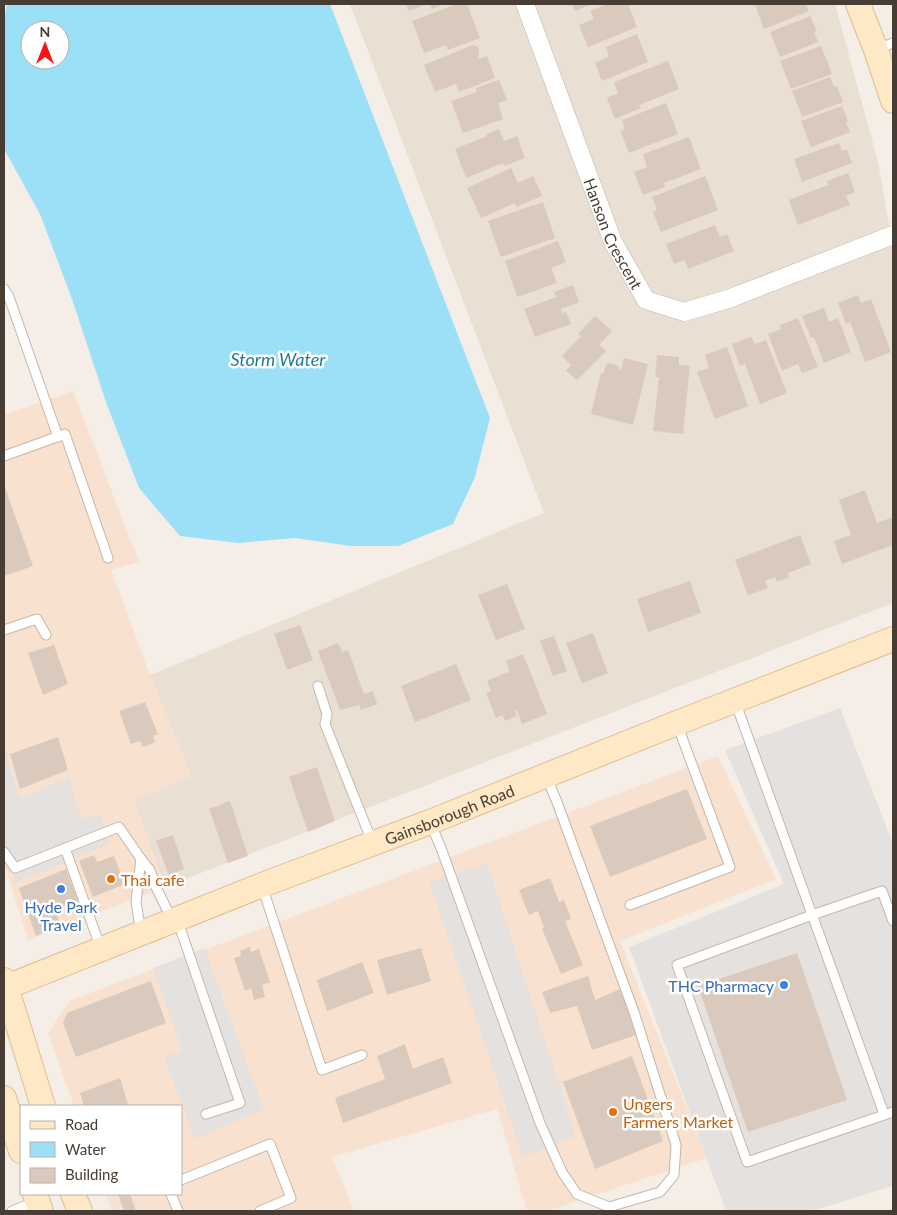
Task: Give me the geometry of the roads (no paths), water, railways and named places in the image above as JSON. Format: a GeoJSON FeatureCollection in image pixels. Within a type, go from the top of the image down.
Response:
{"type":"FeatureCollection","features":[{"type":"Feature","properties":{"kind":"main road"},"geometry":{"type":"LineString","coordinates":[[858,4],[885,46],[893,101]]}},
{"type":"Feature","properties":{"kind":"main road","name":"Gainsborough Road"},"geometry":{"type":"LineString","coordinates":[[4,985],[430,822],[893,639]]}},
{"type":"Feature","properties":{"kind":"main road"},"geometry":{"type":"LineString","coordinates":[[4,985],[43,1105]]}},
{"type":"Feature","properties":{"kind":"main road"},"geometry":{"type":"LineString","coordinates":[[4,1098],[20,1148]]}},
{"type":"Feature","properties":{"kind":"main road"},"geometry":{"type":"LineString","coordinates":[[74,1195],[80,1211]]}},
{"type":"Feature","properties":{"kind":"street","name":"Hanson Crescent"},"geometry":{"type":"LineString","coordinates":[[525,4],[613,242],[646,300],[684,312],[728,298],[893,235]]}},
{"type":"Feature","properties":{"kind":"lane"},"geometry":{"type":"LineString","coordinates":[[4,289],[9,297],[58,437]]}},
{"type":"Feature","properties":{"kind":"lane"},"geometry":{"type":"LineString","coordinates":[[4,456],[65,434],[108,558]]}},
{"type":"Feature","properties":{"kind":"lane"},"geometry":{"type":"LineString","coordinates":[[4,630],[37,619],[46,635]]}},
{"type":"Feature","properties":{"kind":"lane"},"geometry":{"type":"LineString","coordinates":[[318,686],[327,714],[325,724],[373,844]]}},
{"type":"Feature","properties":{"kind":"lane"},"geometry":{"type":"LineString","coordinates":[[735,700],[812,914],[889,1113],[747,1162],[677,965],[812,914],[882,891],[893,921]]}},
{"type":"Feature","properties":{"kind":"lane"},"geometry":{"type":"LineString","coordinates":[[630,905],[730,867],[677,723]]}},
{"type":"Feature","properties":{"kind":"lane"},"geometry":{"type":"LineString","coordinates":[[430,822],[445,857],[540,1122],[562,1172],[577,1194],[609,1207],[660,1192],[674,1175],[676,1145],[634,1012],[546,776]]}},
{"type":"Feature","properties":{"kind":"lane"},"geometry":{"type":"LineString","coordinates":[[4,852],[15,868],[120,827],[150,870],[156,887],[175,920],[240,1103],[206,1114]]}},
{"type":"Feature","properties":{"kind":"lane"},"geometry":{"type":"LineString","coordinates":[[66,848],[101,949]]}},
{"type":"Feature","properties":{"kind":"lane"},"geometry":{"type":"LineString","coordinates":[[141,859],[136,902],[141,933]]}},
{"type":"Feature","properties":{"kind":"lane"},"geometry":{"type":"LineString","coordinates":[[262,886],[322,1070],[362,1055]]}},
{"type":"Feature","properties":{"kind":"lane"},"geometry":{"type":"LineString","coordinates":[[182,1180],[270,1144],[291,1198],[260,1211]]}},
{"type":"Feature","properties":{"kind":"lane"},"geometry":{"type":"LineString","coordinates":[[170,1195],[178,1211]]}},
{"type":"Feature","properties":{"kind":"lane"},"geometry":{"type":"LineString","coordinates":[[12,1211],[38,1202]]}},
{"type":"Feature","properties":{"kind":"water","name":"Storm Water"},"geometry":{"type":"Polygon","coordinates":[[[7,4],[330,4],[490,418],[475,477],[453,524],[398,546],[351,546],[295,538],[238,543],[180,536],[139,488],[106,402],[72,299],[40,214],[4,149],[4,19],[7,4]]]}},
{"type":"Feature","properties":{"kind":"place","name":"Thai cafe"},"geometry":{"type":"Point","coordinates":[111,879]}},
{"type":"Feature","properties":{"kind":"place","name":"Hyde Park Travel"},"geometry":{"type":"Point","coordinates":[61,889]}},
{"type":"Feature","properties":{"kind":"place","name":"THC Pharmacy"},"geometry":{"type":"Point","coordinates":[784,985]}},
{"type":"Feature","properties":{"kind":"place","name":"Ungers Farmers Market"},"geometry":{"type":"Point","coordinates":[613,1112]}}]}
